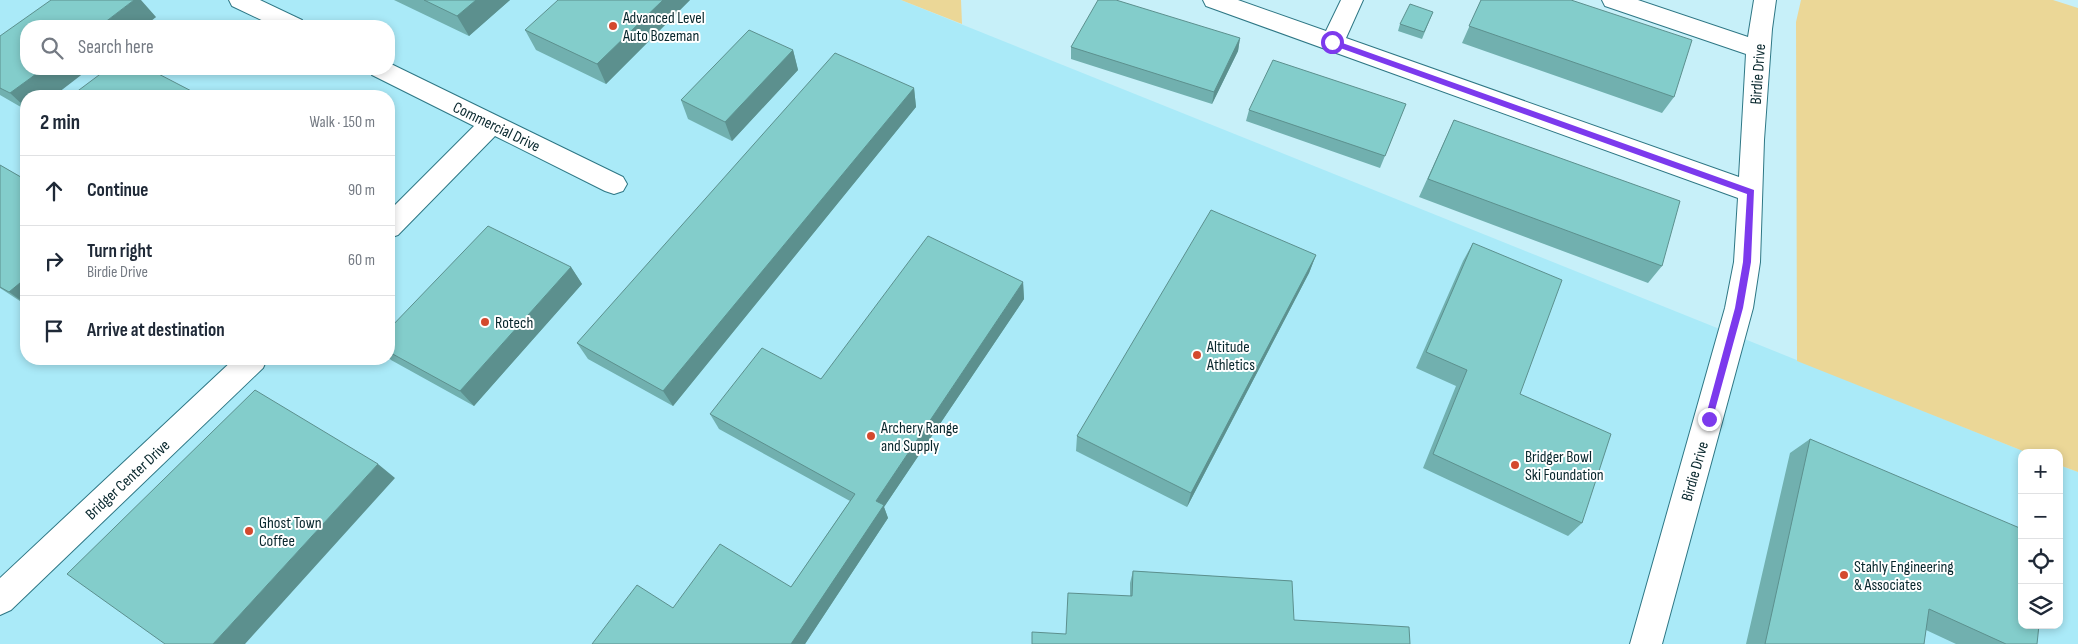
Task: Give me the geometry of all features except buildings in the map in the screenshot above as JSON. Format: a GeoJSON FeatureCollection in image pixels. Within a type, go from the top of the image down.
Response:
{"type":"FeatureCollection","features":[{"type":"Feature","properties":{"kind":"street"},"geometry":{"type":"LineString","coordinates":[[240,0],[282,20]]}},
{"type":"Feature","properties":{"kind":"street"},"geometry":{"type":"LineString","coordinates":[[1214,0],[1751,192]]}},
{"type":"Feature","properties":{"kind":"street"},"geometry":{"type":"LineString","coordinates":[[1332,42],[1352,0]]}},
{"type":"Feature","properties":{"kind":"street"},"geometry":{"type":"LineString","coordinates":[[1612,0],[1758,49]]}},
{"type":"Feature","properties":{"kind":"street","name":"Birdie Drive"},"geometry":{"type":"LineString","coordinates":[[1646,644],[1739,308],[1747,262],[1758,49],[1765,0]]}},
{"type":"Feature","properties":{"kind":"street","name":"Commercial Drive"},"geometry":{"type":"LineString","coordinates":[[392,75],[614,184]]}},
{"type":"Feature","properties":{"kind":"street"},"geometry":{"type":"LineString","coordinates":[[395,221],[492,124]]}},
{"type":"Feature","properties":{"kind":"street","name":"Bridger Center Drive"},"geometry":{"type":"LineString","coordinates":[[0,599],[247,365]]}},
{"type":"Feature","properties":{"kind":"shaded area"},"geometry":{"type":"Polygon","coordinates":[[[0,0],[901,0],[2018,449],[2018,629],[2063,629],[2063,466],[2078,472],[2078,644],[0,644],[0,0]]]}},
{"type":"Feature","properties":{"kind":"shaded area"},"geometry":{"type":"Polygon","coordinates":[[[901,0],[961,0],[962,24],[901,0]]]}},
{"type":"Feature","properties":{"kind":"shaded area"},"geometry":{"type":"Polygon","coordinates":[[[1801,0],[2053,0],[2078,8],[2078,472],[2063,466],[2063,449],[2018,449],[1797,361],[1796,22],[1801,0]]]}},
{"type":"Feature","properties":{"kind":"place","name":"Advanced Level Auto Bozeman"},"geometry":{"type":"Point","coordinates":[613,26]}},
{"type":"Feature","properties":{"kind":"place","name":"Rotech"},"geometry":{"type":"Point","coordinates":[485,322]}},
{"type":"Feature","properties":{"kind":"place","name":"Altitude Athletics"},"geometry":{"type":"Point","coordinates":[1197,355]}},
{"type":"Feature","properties":{"kind":"place","name":"Archery Range and Supply"},"geometry":{"type":"Point","coordinates":[871,436]}},
{"type":"Feature","properties":{"kind":"place","name":"Bridger Bowl Ski Foundation"},"geometry":{"type":"Point","coordinates":[1515,465]}},
{"type":"Feature","properties":{"kind":"place","name":"Ghost Town Coffee"},"geometry":{"type":"Point","coordinates":[249,531]}},
{"type":"Feature","properties":{"kind":"place","name":"Stahly Engineering & Associates"},"geometry":{"type":"Point","coordinates":[1844,575]}},
{"type":"Feature","properties":{"kind":"route"},"geometry":{"type":"LineString","coordinates":[[1332,42],[1751,192],[1747,262],[1739,308],[1709,419]]}}]}
